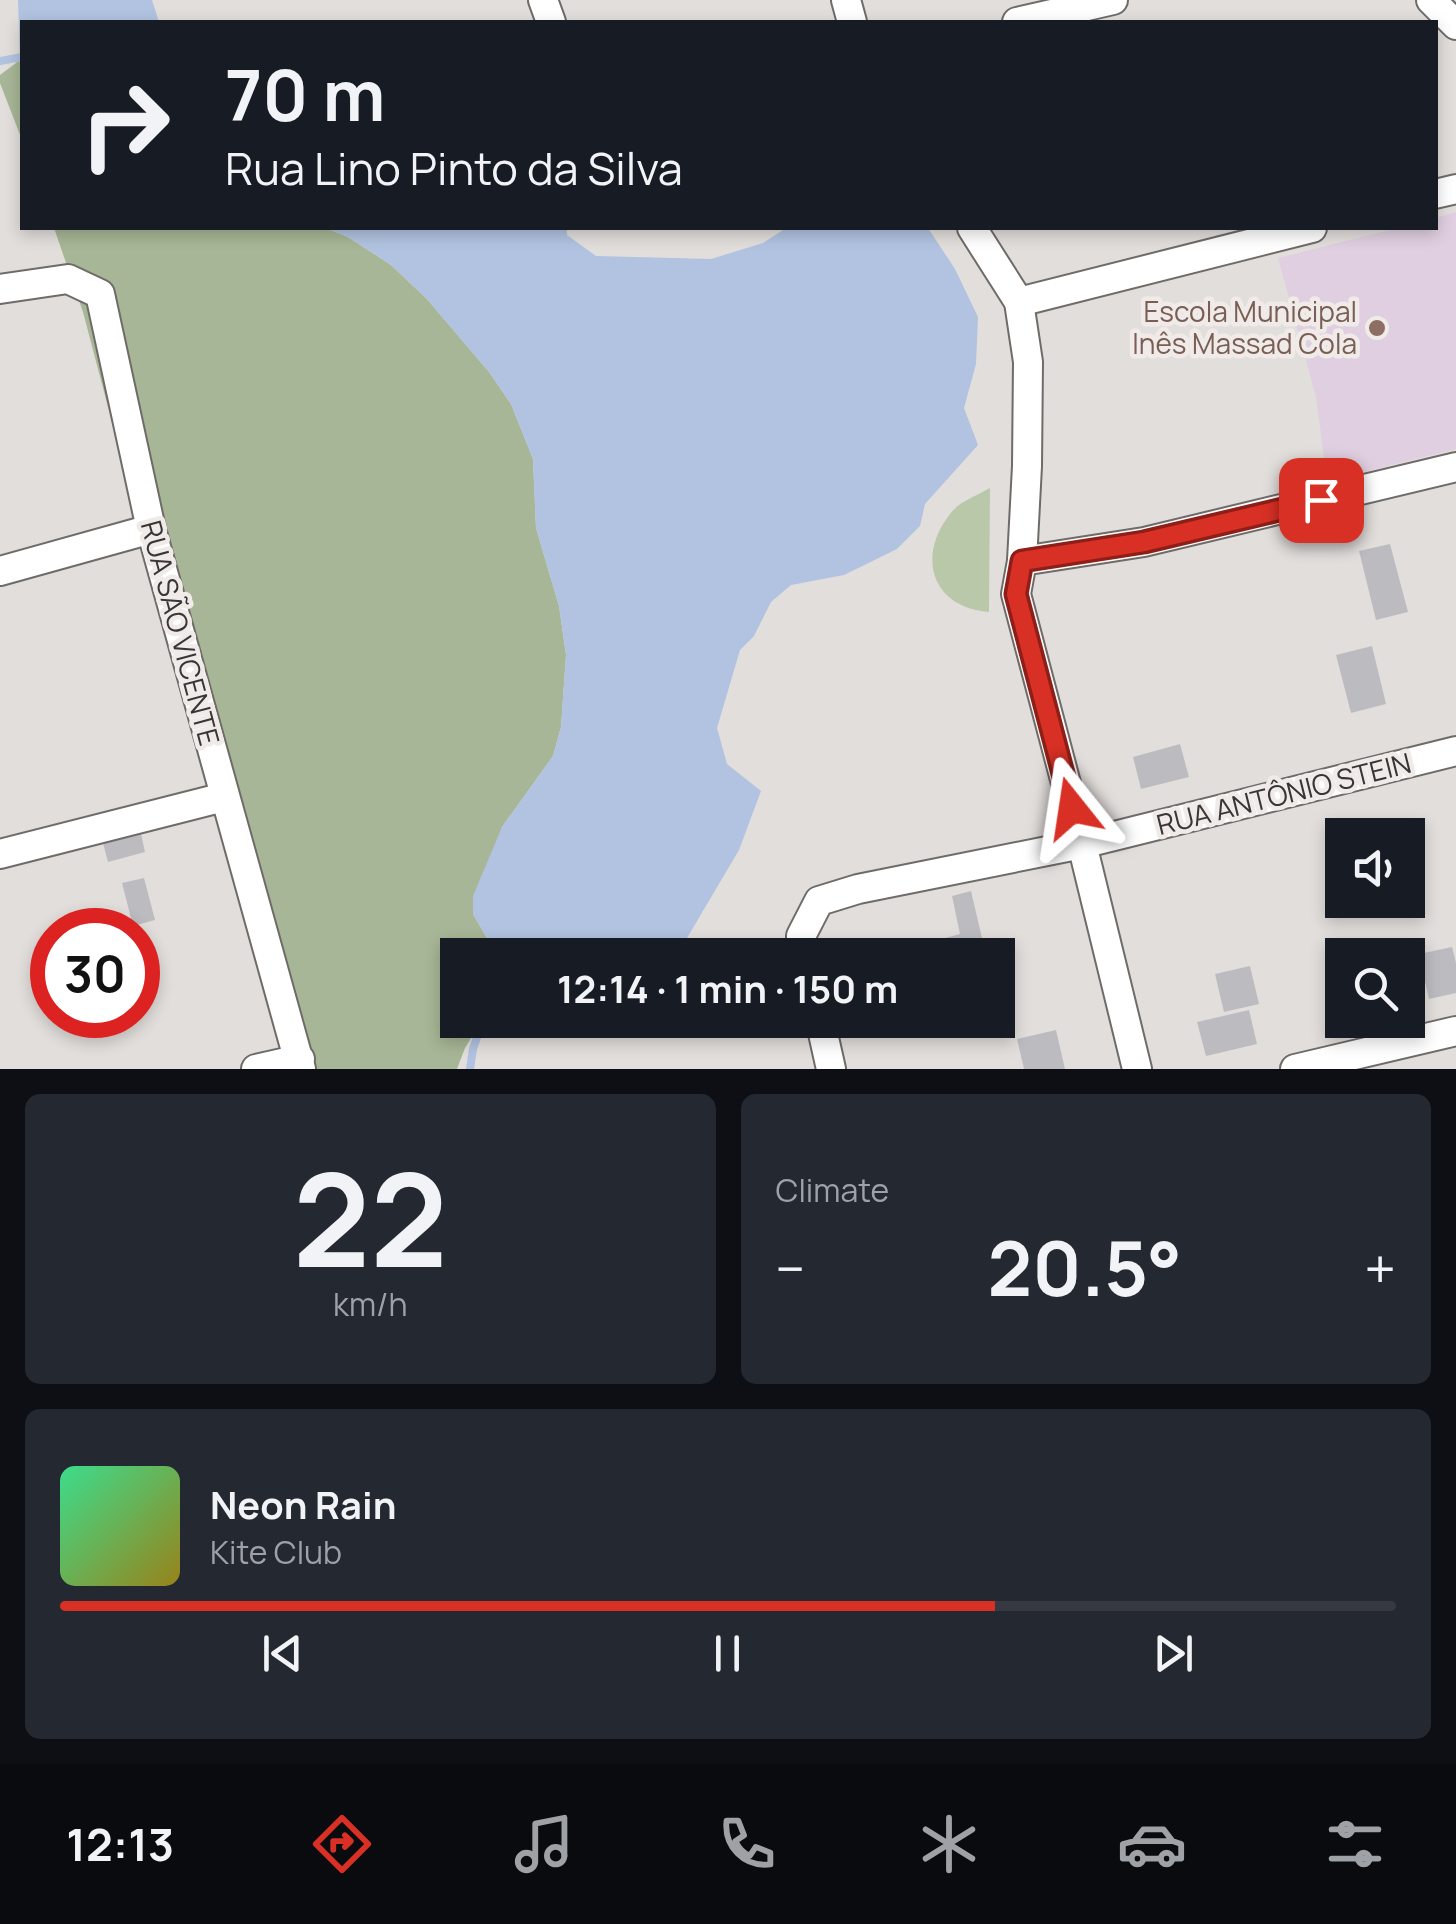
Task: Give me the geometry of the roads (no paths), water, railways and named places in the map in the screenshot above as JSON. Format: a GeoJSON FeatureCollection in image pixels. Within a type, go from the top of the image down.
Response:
{"type":"FeatureCollection","features":[{"type":"Feature","properties":{"kind":"street"},"geometry":{"type":"LineString","coordinates":[[1026,20],[1113,0]]}},
{"type":"Feature","properties":{"kind":"street"},"geometry":{"type":"LineString","coordinates":[[1431,0],[1456,25]]}},
{"type":"Feature","properties":{"kind":"street"},"geometry":{"type":"LineString","coordinates":[[973,230],[1018,302],[1028,362],[1027,466],[1022,561],[1016,594],[1137,1069]]}},
{"type":"Feature","properties":{"kind":"street"},"geometry":{"type":"LineString","coordinates":[[1018,302],[1304,230]]}},
{"type":"Feature","properties":{"kind":"street","name":"RUA SÃO VICENTE"},"geometry":{"type":"LineString","coordinates":[[0,289],[68,279],[100,294],[152,529],[300,1064]]}},
{"type":"Feature","properties":{"kind":"street"},"geometry":{"type":"LineString","coordinates":[[1022,561],[1144,542],[1456,467]]}},
{"type":"Feature","properties":{"kind":"street"},"geometry":{"type":"LineString","coordinates":[[0,571],[152,529]]}},
{"type":"Feature","properties":{"kind":"street","name":"RUA ANTÔNIO STEIN"},"geometry":{"type":"LineString","coordinates":[[802,938],[819,901],[858,889],[1082,844],[1456,751]]}},
{"type":"Feature","properties":{"kind":"street"},"geometry":{"type":"LineString","coordinates":[[0,854],[224,797]]}},
{"type":"Feature","properties":{"kind":"street"},"geometry":{"type":"LineString","coordinates":[[1294,1069],[1456,1031]]}},
{"type":"Feature","properties":{"kind":"street"},"geometry":{"type":"LineString","coordinates":[[824,1038],[831,1069]]}},
{"type":"Feature","properties":{"kind":"street"},"geometry":{"type":"LineString","coordinates":[[256,1069],[300,1064]]}},
{"type":"Feature","properties":{"kind":"water"},"geometry":{"type":"Polygon","coordinates":[[[18,0],[152,0],[158,20],[20,20],[20,60],[18,0]]]}},
{"type":"Feature","properties":{"kind":"water"},"geometry":{"type":"Polygon","coordinates":[[[331,230],[567,230],[567,235],[596,256],[711,259],[763,243],[783,230],[929,230],[955,269],[978,317],[976,364],[964,408],[978,445],[925,504],[920,526],[897,549],[844,575],[791,585],[771,602],[754,636],[740,650],[717,728],[727,764],[761,791],[739,850],[687,938],[487,938],[473,914],[473,896],[502,827],[553,756],[561,727],[566,654],[559,606],[536,528],[533,459],[511,404],[427,299],[391,265],[331,230]]]}},
{"type":"Feature","properties":{"kind":"waterway"},"geometry":{"type":"LineString","coordinates":[[0,61],[20,57]]}},
{"type":"Feature","properties":{"kind":"waterway"},"geometry":{"type":"LineString","coordinates":[[470,1069],[477,1038]]}},
{"type":"Feature","properties":{"kind":"place","name":"Escola Municipal Inês Massad Cola"},"geometry":{"type":"Point","coordinates":[1377,328]}}]}
